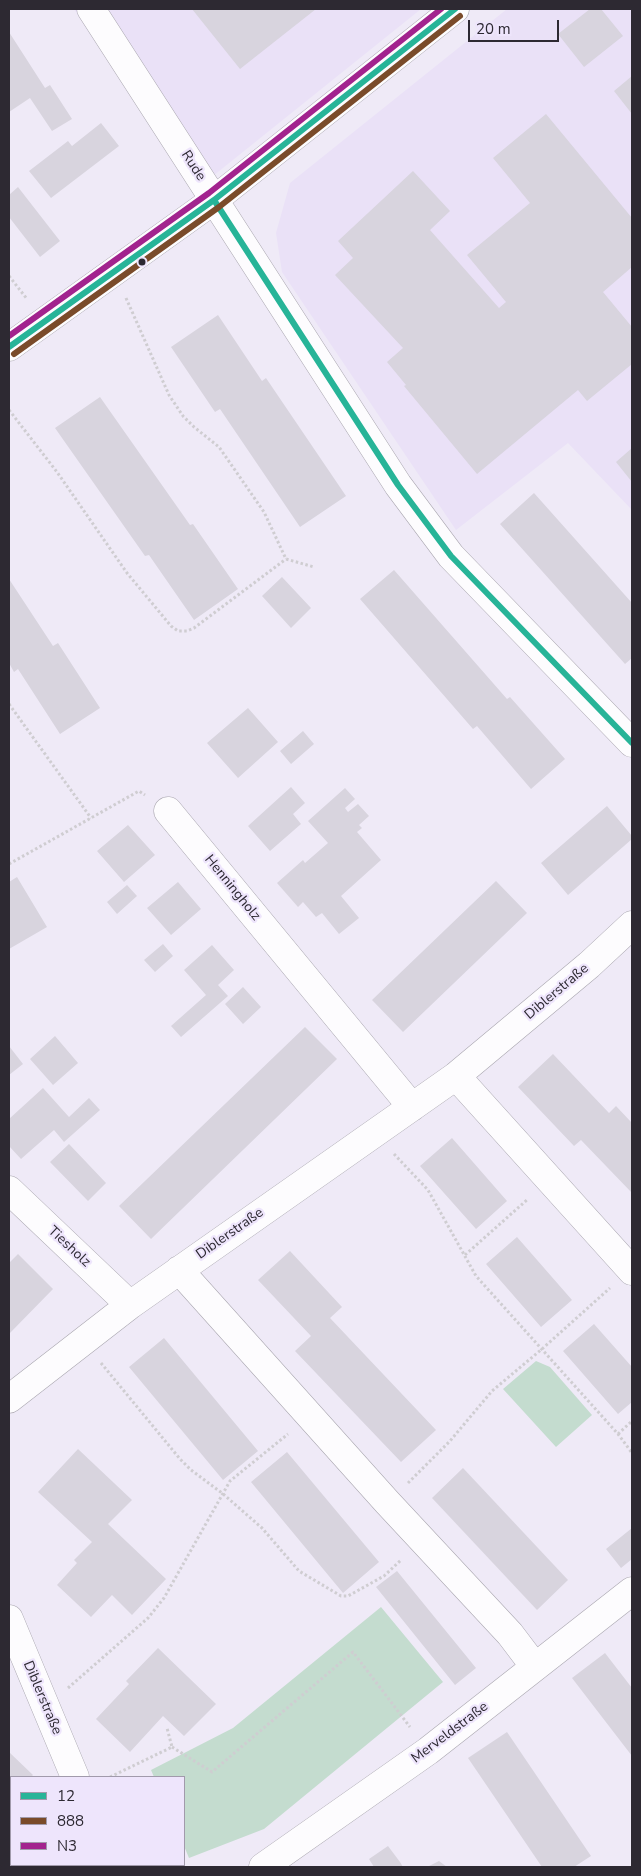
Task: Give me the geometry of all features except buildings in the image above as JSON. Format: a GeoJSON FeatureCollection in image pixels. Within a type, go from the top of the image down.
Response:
{"type":"FeatureCollection","features":[{"type":"Feature","properties":{"kind":"street","name":"Rude"},"geometry":{"type":"LineString","coordinates":[[90,9],[398,485],[451,556],[632,743]]}},
{"type":"Feature","properties":{"kind":"street"},"geometry":{"type":"LineString","coordinates":[[9,347],[214,200],[455,9]]}},
{"type":"Feature","properties":{"kind":"street","name":"Henningholz"},"geometry":{"type":"LineString","coordinates":[[168,811],[412,1107]]}},
{"type":"Feature","properties":{"kind":"street","name":"Diblerstraße"},"geometry":{"type":"LineString","coordinates":[[9,1399],[130,1305],[456,1076],[589,965],[632,926]]}},
{"type":"Feature","properties":{"kind":"street"},"geometry":{"type":"LineString","coordinates":[[456,1076],[631,1270]]}},
{"type":"Feature","properties":{"kind":"street","name":"Tiesholz"},"geometry":{"type":"LineString","coordinates":[[9,1190],[130,1305]]}},
{"type":"Feature","properties":{"kind":"street"},"geometry":{"type":"LineString","coordinates":[[179,1270],[387,1502],[510,1634],[535,1667]]}},
{"type":"Feature","properties":{"kind":"street","name":"Merveldstraße"},"geometry":{"type":"LineString","coordinates":[[263,1867],[428,1751],[632,1591]]}},
{"type":"Feature","properties":{"kind":"street","name":"Diblerstraße"},"geometry":{"type":"LineString","coordinates":[[9,1619],[75,1776]]}},
{"type":"Feature","properties":{"kind":"path"},"geometry":{"type":"LineString","coordinates":[[115,272],[169,395],[183,416],[219,447],[264,512],[286,559],[314,567]]}},
{"type":"Feature","properties":{"kind":"path"},"geometry":{"type":"LineString","coordinates":[[9,410],[57,472],[127,573],[171,626],[178,631],[187,631],[194,628],[286,559]]}},
{"type":"Feature","properties":{"kind":"path"},"geometry":{"type":"LineString","coordinates":[[9,704],[91,818]]}},
{"type":"Feature","properties":{"kind":"path"},"geometry":{"type":"LineString","coordinates":[[9,864],[139,791],[168,811]]}},
{"type":"Feature","properties":{"kind":"path"},"geometry":{"type":"LineString","coordinates":[[375,1133],[428,1190],[476,1276],[618,1434],[632,1454]]}},
{"type":"Feature","properties":{"kind":"path"},"geometry":{"type":"LineString","coordinates":[[464,1255],[550,1180]]}},
{"type":"Feature","properties":{"kind":"path"},"geometry":{"type":"LineString","coordinates":[[387,1502],[450,1441],[492,1391],[631,1270]]}},
{"type":"Feature","properties":{"kind":"path"},"geometry":{"type":"LineString","coordinates":[[83,1341],[191,1470],[222,1493],[262,1528],[299,1571],[341,1596],[348,1596],[384,1576],[423,1541]]}},
{"type":"Feature","properties":{"kind":"path"},"geometry":{"type":"LineString","coordinates":[[44,1703],[72,1686],[148,1618],[164,1598],[230,1481],[310,1416]]}},
{"type":"Feature","properties":{"kind":"path"},"geometry":{"type":"LineString","coordinates":[[618,1434],[632,1421]]}},
{"type":"Feature","properties":{"kind":"path"},"geometry":{"type":"LineString","coordinates":[[167,1728],[172,1747],[212,1772],[353,1652],[428,1751]]}},
{"type":"Feature","properties":{"kind":"path"},"geometry":{"type":"LineString","coordinates":[[112,1776],[172,1747]]}},
{"type":"Feature","properties":{"kind":"shaded area"},"geometry":{"type":"Polygon","coordinates":[[[74,9],[421,9],[193,192],[74,9]]]}},
{"type":"Feature","properties":{"kind":"shaded area"},"geometry":{"type":"Polygon","coordinates":[[[507,9],[632,9],[632,510],[568,443],[456,530],[282,272],[276,233],[290,183],[507,9]]]}},
{"type":"Feature","properties":{"kind":"green space"},"geometry":{"type":"Polygon","coordinates":[[[536,1361],[550,1367],[592,1415],[556,1447],[503,1389],[536,1361]]]}},
{"type":"Feature","properties":{"kind":"green space"},"geometry":{"type":"Polygon","coordinates":[[[381,1607],[443,1682],[264,1829],[189,1858],[185,1848],[185,1776],[154,1776],[151,1770],[233,1728],[381,1607]]]}},
{"type":"Feature","properties":{"kind":"transit line","name":"N3"},"geometry":{"type":"LineString","coordinates":[[9,336],[209,193],[441,9]]}},
{"type":"Feature","properties":{"kind":"transit line","name":"12"},"geometry":{"type":"LineString","coordinates":[[9,347],[214,200],[455,9]]}},
{"type":"Feature","properties":{"kind":"transit line","name":"888"},"geometry":{"type":"LineString","coordinates":[[14,354],[219,207],[460,16]]}},
{"type":"Feature","properties":{"kind":"transit line","name":"12"},"geometry":{"type":"LineString","coordinates":[[214,200],[398,485],[451,556],[632,743]]}}]}
